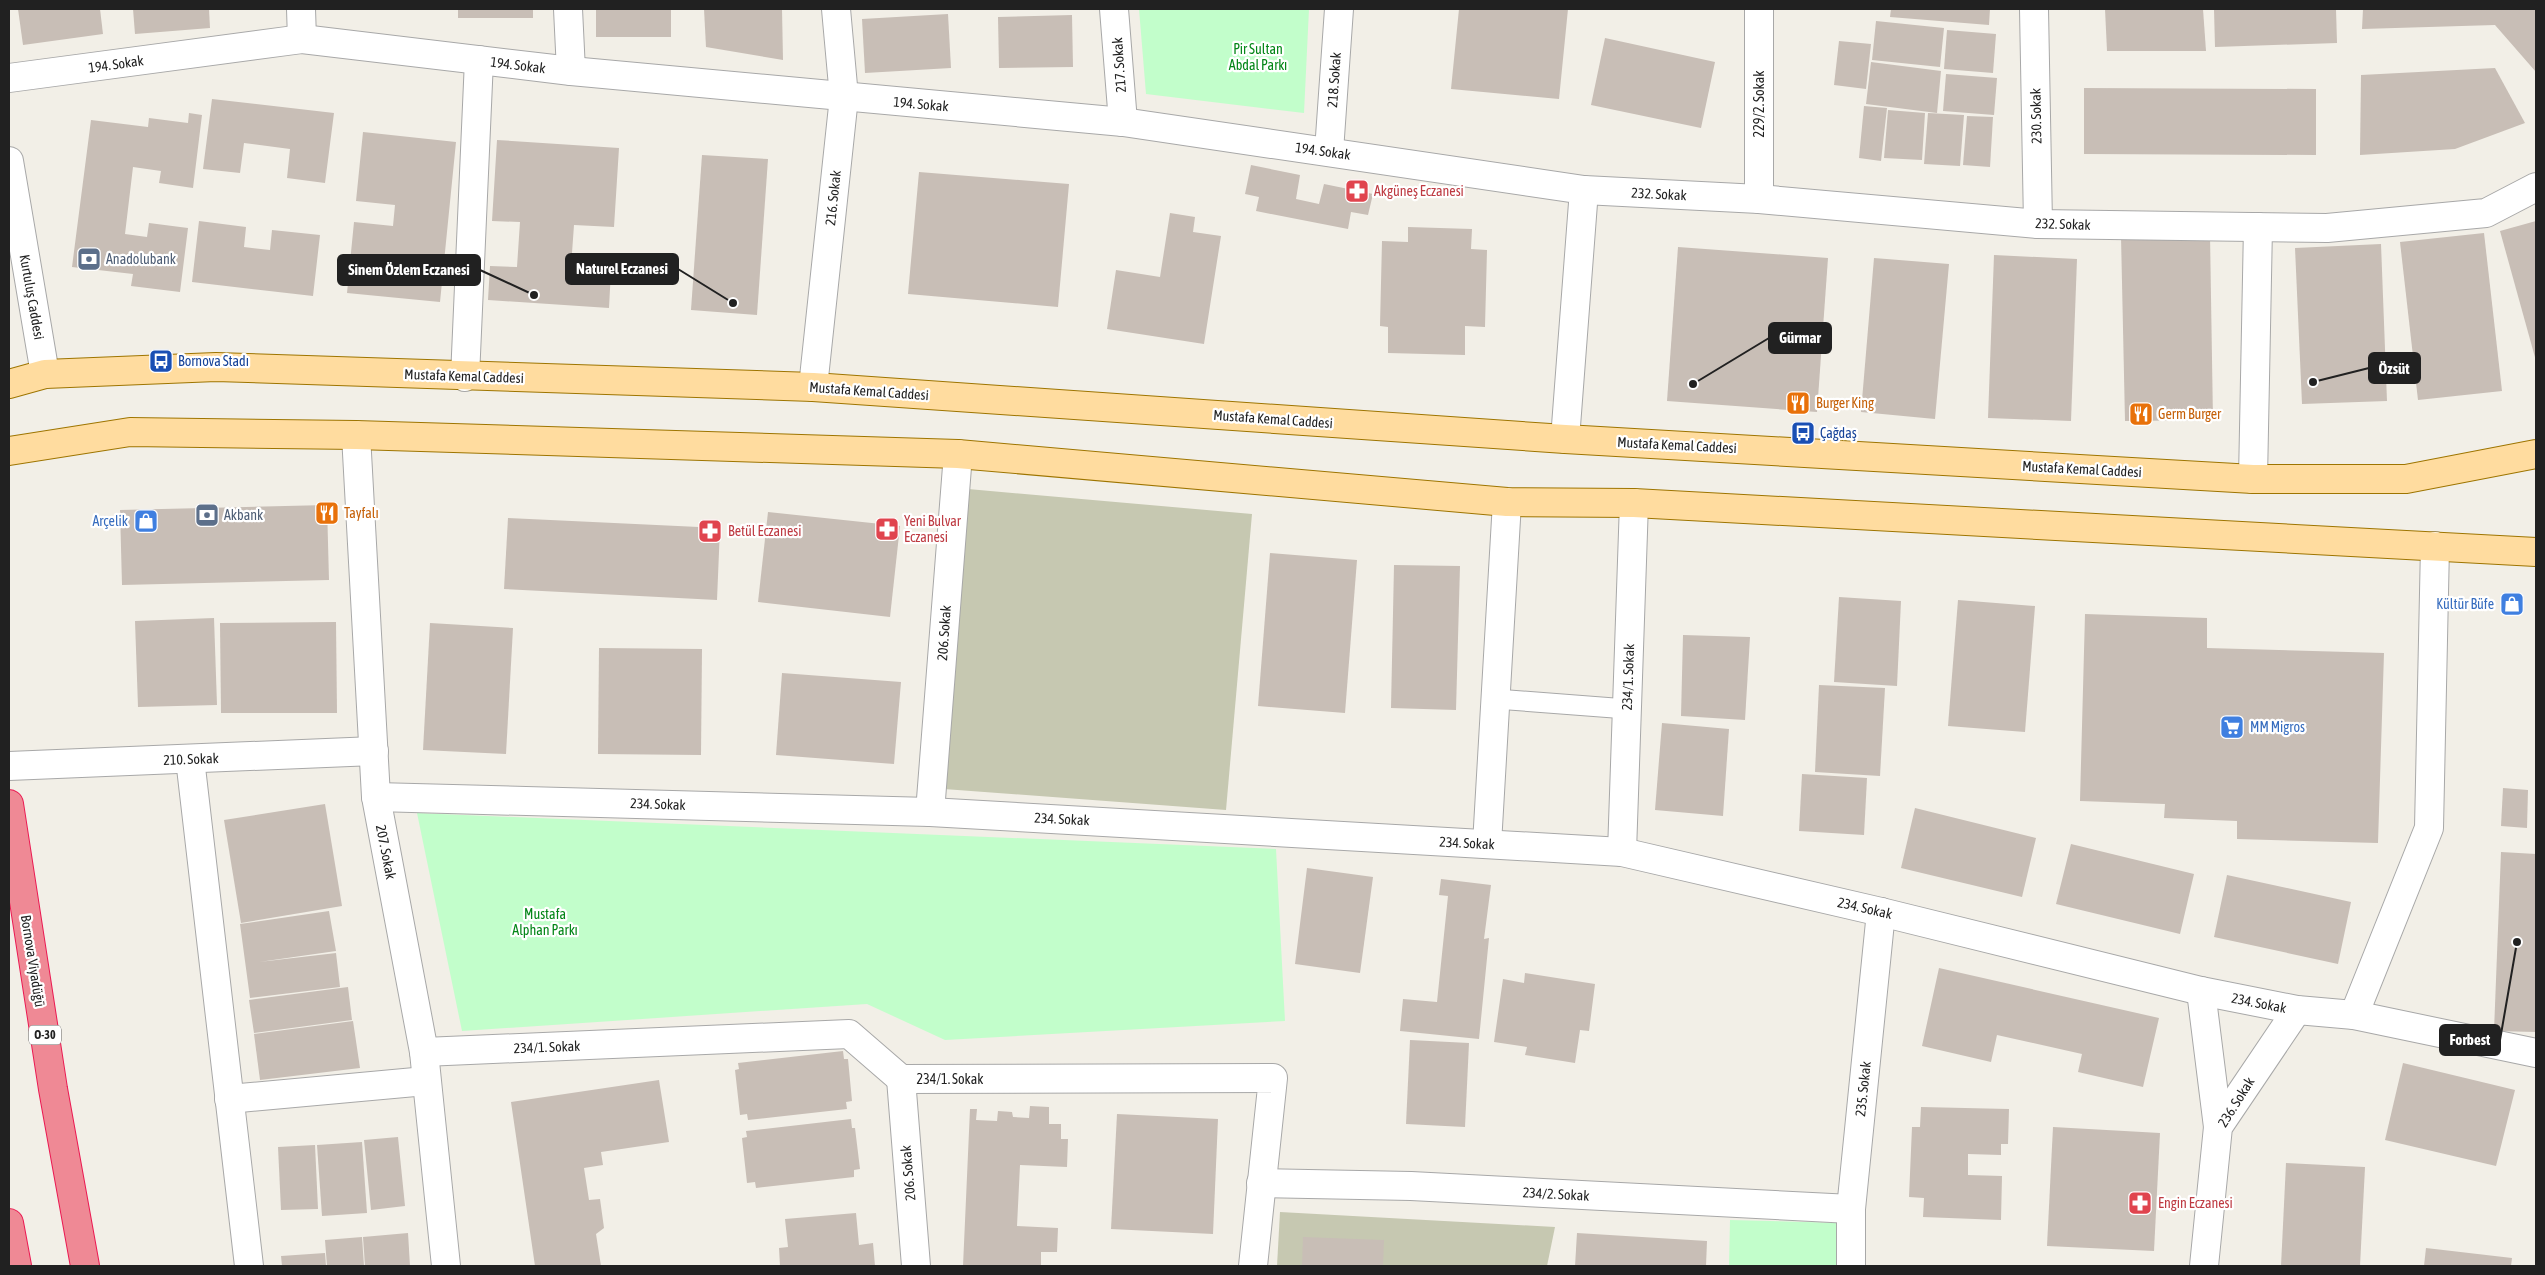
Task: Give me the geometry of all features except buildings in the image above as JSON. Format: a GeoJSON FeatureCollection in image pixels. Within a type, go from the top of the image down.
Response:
{"type":"FeatureCollection","features":[{"type":"Feature","properties":{"kind":"highway","name":"Bornova Viyadüğü"},"geometry":{"type":"LineString","coordinates":[[9,804],[53,1089],[85,1266]]}},
{"type":"Feature","properties":{"kind":"highway"},"geometry":{"type":"LineString","coordinates":[[9,1223],[17,1266]]}},
{"type":"Feature","properties":{"kind":"main road","name":"Mustafa Kemal Caddesi"},"geometry":{"type":"LineString","coordinates":[[9,384],[45,374],[216,367],[465,377],[813,387],[1564,439],[2253,479],[2406,479],[2536,454]]}},
{"type":"Feature","properties":{"kind":"main road"},"geometry":{"type":"LineString","coordinates":[[9,451],[130,432],[356,435],[958,454],[1507,502],[1634,502],[2536,552]]}},
{"type":"Feature","properties":{"kind":"street"},"geometry":{"type":"LineString","coordinates":[[301,9],[302,39]]}},
{"type":"Feature","properties":{"kind":"street"},"geometry":{"type":"LineString","coordinates":[[568,9],[571,71]]}},
{"type":"Feature","properties":{"kind":"street","name":"216. Sokak"},"geometry":{"type":"LineString","coordinates":[[813,387],[844,98],[836,9]]}},
{"type":"Feature","properties":{"kind":"street","name":"217. Sokak"},"geometry":{"type":"LineString","coordinates":[[1114,9],[1123,122]]}},
{"type":"Feature","properties":{"kind":"street","name":"218. Sokak"},"geometry":{"type":"LineString","coordinates":[[1329,151],[1339,9]]}},
{"type":"Feature","properties":{"kind":"street","name":"229/2. Sokak"},"geometry":{"type":"LineString","coordinates":[[1758,9],[1759,199]]}},
{"type":"Feature","properties":{"kind":"street","name":"230. Sokak"},"geometry":{"type":"LineString","coordinates":[[2034,9],[2038,224]]}},
{"type":"Feature","properties":{"kind":"street","name":"194. Sokak"},"geometry":{"type":"LineString","coordinates":[[9,78],[302,39],[571,71],[844,98],[1123,122],[1584,190]]}},
{"type":"Feature","properties":{"kind":"street"},"geometry":{"type":"LineString","coordinates":[[465,377],[479,60]]}},
{"type":"Feature","properties":{"kind":"street","name":"Kurtuluş Caddesi"},"geometry":{"type":"LineString","coordinates":[[9,161],[45,374]]}},
{"type":"Feature","properties":{"kind":"street","name":"232. Sokak"},"geometry":{"type":"LineString","coordinates":[[1584,190],[1759,199],[2038,224],[2327,228],[2486,213],[2536,187]]}},
{"type":"Feature","properties":{"kind":"street"},"geometry":{"type":"LineString","coordinates":[[1564,439],[1584,190]]}},
{"type":"Feature","properties":{"kind":"street"},"geometry":{"type":"LineString","coordinates":[[2253,479],[2258,227]]}},
{"type":"Feature","properties":{"kind":"street","name":"207. Sokak"},"geometry":{"type":"LineString","coordinates":[[356,435],[376,797],[424,1052],[446,1266]]}},
{"type":"Feature","properties":{"kind":"street","name":"206. Sokak"},"geometry":{"type":"LineString","coordinates":[[930,812],[958,454]]}},
{"type":"Feature","properties":{"kind":"street"},"geometry":{"type":"LineString","coordinates":[[1487,844],[1507,502]]}},
{"type":"Feature","properties":{"kind":"street","name":"234/1. Sokak"},"geometry":{"type":"LineString","coordinates":[[1622,852],[1634,502]]}},
{"type":"Feature","properties":{"kind":"street"},"geometry":{"type":"LineString","coordinates":[[2354,1015],[2429,828],[2436,546]]}},
{"type":"Feature","properties":{"kind":"street","name":"210. Sokak"},"geometry":{"type":"LineString","coordinates":[[9,766],[374,751]]}},
{"type":"Feature","properties":{"kind":"street"},"geometry":{"type":"LineString","coordinates":[[190,759],[249,1266]]}},
{"type":"Feature","properties":{"kind":"street","name":"234. Sokak"},"geometry":{"type":"LineString","coordinates":[[376,797],[930,812],[1622,852],[1881,912],[2201,992],[2297,1010],[2354,1015],[2536,1053]]}},
{"type":"Feature","properties":{"kind":"street","name":"235. Sokak"},"geometry":{"type":"LineString","coordinates":[[1851,1266],[1851,1209],[1881,912]]}},
{"type":"Feature","properties":{"kind":"street"},"geometry":{"type":"LineString","coordinates":[[2201,992],[2218,1127]]}},
{"type":"Feature","properties":{"kind":"street","name":"236. Sokak"},"geometry":{"type":"LineString","coordinates":[[2204,1266],[2218,1127],[2297,1010]]}},
{"type":"Feature","properties":{"kind":"street","name":"234/1. Sokak"},"geometry":{"type":"LineString","coordinates":[[424,1052],[849,1034],[900,1079],[1273,1078],[1260,1183],[1254,1266]]}},
{"type":"Feature","properties":{"kind":"street","name":"206. Sokak"},"geometry":{"type":"LineString","coordinates":[[900,1079],[916,1266]]}},
{"type":"Feature","properties":{"kind":"street"},"geometry":{"type":"LineString","coordinates":[[229,1099],[426,1081]]}},
{"type":"Feature","properties":{"kind":"street","name":"234/2. Sokak"},"geometry":{"type":"LineString","coordinates":[[1260,1183],[1411,1186],[1851,1209]]}},
{"type":"Feature","properties":{"kind":"lane"},"geometry":{"type":"LineString","coordinates":[[1496,699],[1627,709]]}},
{"type":"Feature","properties":{"kind":"shaded area"},"geometry":{"type":"Polygon","coordinates":[[[968,489],[1252,514],[1226,810],[944,789],[968,489]]]}},
{"type":"Feature","properties":{"kind":"shaded area"},"geometry":{"type":"Polygon","coordinates":[[[1280,1212],[1555,1227],[1547,1266],[1277,1266],[1280,1212]]]}},
{"type":"Feature","properties":{"kind":"green space","name":"Pir Sultan Abdal Parkı"},"geometry":{"type":"Polygon","coordinates":[[[1139,9],[1309,9],[1304,113],[1146,94],[1139,9]]]}},
{"type":"Feature","properties":{"kind":"green space","name":"Mustafa Alphan Parkı"},"geometry":{"type":"Polygon","coordinates":[[[417,813],[1276,849],[1285,1021],[945,1040],[867,1004],[462,1031],[417,813]]]}},
{"type":"Feature","properties":{"kind":"green space"},"geometry":{"type":"Polygon","coordinates":[[[1730,1220],[1842,1223],[1841,1266],[1729,1266],[1730,1220]]]}},
{"type":"Feature","properties":{"kind":"place","name":"Akgüneş Eczanesi"},"geometry":{"type":"Point","coordinates":[1357,191]}},
{"type":"Feature","properties":{"kind":"place","name":"Anadolubank"},"geometry":{"type":"Point","coordinates":[89,259]}},
{"type":"Feature","properties":{"kind":"place","name":"Sinem Özlem Eczanesi"},"geometry":{"type":"Point","coordinates":[534,295]}},
{"type":"Feature","properties":{"kind":"place","name":"Naturel Eczanesi"},"geometry":{"type":"Point","coordinates":[733,303]}},
{"type":"Feature","properties":{"kind":"place","name":"Bornova Stadı"},"geometry":{"type":"Point","coordinates":[161,361]}},
{"type":"Feature","properties":{"kind":"place","name":"Özsüt"},"geometry":{"type":"Point","coordinates":[2313,382]}},
{"type":"Feature","properties":{"kind":"place","name":"Gürmar"},"geometry":{"type":"Point","coordinates":[1693,384]}},
{"type":"Feature","properties":{"kind":"place","name":"Burger King"},"geometry":{"type":"Point","coordinates":[1798,403]}},
{"type":"Feature","properties":{"kind":"place","name":"Germ Burger"},"geometry":{"type":"Point","coordinates":[2141,414]}},
{"type":"Feature","properties":{"kind":"place","name":"Çağdaş"},"geometry":{"type":"Point","coordinates":[1803,433]}},
{"type":"Feature","properties":{"kind":"place","name":"Tayfalı"},"geometry":{"type":"Point","coordinates":[327,513]}},
{"type":"Feature","properties":{"kind":"place","name":"Akbank"},"geometry":{"type":"Point","coordinates":[207,515]}},
{"type":"Feature","properties":{"kind":"place","name":"Arçelik"},"geometry":{"type":"Point","coordinates":[146,521]}},
{"type":"Feature","properties":{"kind":"place","name":"Yeni Bulvar Eczanesi"},"geometry":{"type":"Point","coordinates":[887,529]}},
{"type":"Feature","properties":{"kind":"place","name":"Betül Eczanesi"},"geometry":{"type":"Point","coordinates":[710,531]}},
{"type":"Feature","properties":{"kind":"place","name":"Kültür Büfe"},"geometry":{"type":"Point","coordinates":[2512,604]}},
{"type":"Feature","properties":{"kind":"place","name":"MM Migros"},"geometry":{"type":"Point","coordinates":[2232,727]}},
{"type":"Feature","properties":{"kind":"place","name":"Forbest"},"geometry":{"type":"Point","coordinates":[2517,942]}},
{"type":"Feature","properties":{"kind":"place","name":"Engin Eczanesi"},"geometry":{"type":"Point","coordinates":[2140,1203]}}]}
